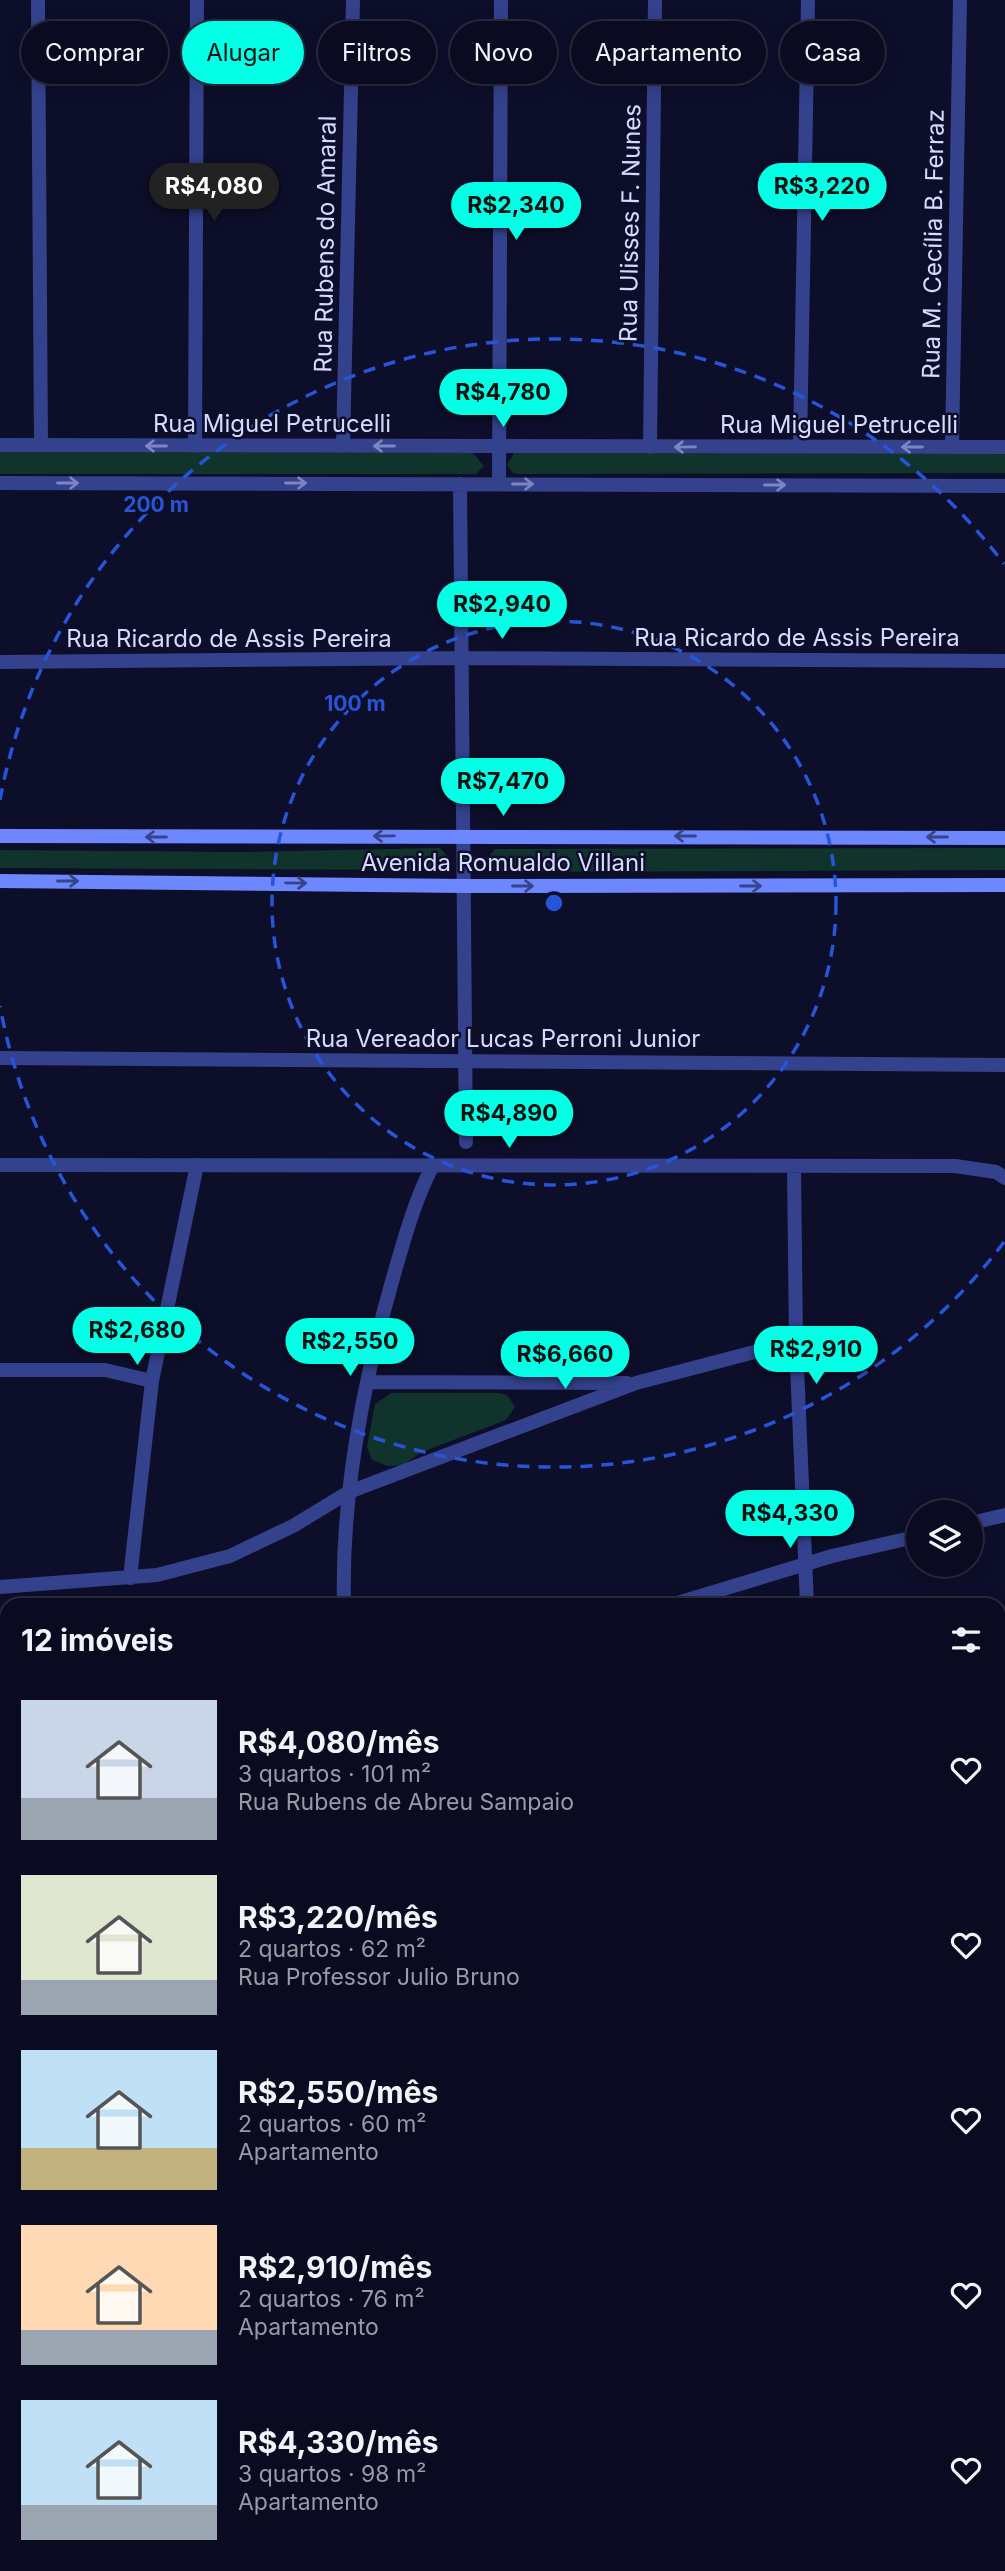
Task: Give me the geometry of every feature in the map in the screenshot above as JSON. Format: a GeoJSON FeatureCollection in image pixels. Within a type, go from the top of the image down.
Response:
{"type":"FeatureCollection","features":[{"type":"Feature","properties":{"kind":"street"},"geometry":{"type":"LineString","coordinates":[[38,0],[41,445]]}},
{"type":"Feature","properties":{"kind":"street"},"geometry":{"type":"LineString","coordinates":[[195,446],[197,0]]}},
{"type":"Feature","properties":{"kind":"street","name":"Rua Rubens do Amaral"},"geometry":{"type":"LineString","coordinates":[[343,446],[353,0]]}},
{"type":"Feature","properties":{"kind":"street"},"geometry":{"type":"LineString","coordinates":[[499,484],[501,0]]}},
{"type":"Feature","properties":{"kind":"street","name":"Rua Ulisses F. Nunes"},"geometry":{"type":"LineString","coordinates":[[650,447],[655,0]]}},
{"type":"Feature","properties":{"kind":"street"},"geometry":{"type":"LineString","coordinates":[[800,446],[808,0]]}},
{"type":"Feature","properties":{"kind":"street","name":"Rua M. Cecília B. Ferraz"},"geometry":{"type":"LineString","coordinates":[[952,447],[960,0]]}},
{"type":"Feature","properties":{"kind":"street","name":"Rua Miguel Petrucelli"},"geometry":{"type":"LineString","coordinates":[[0,445],[1005,447]]}},
{"type":"Feature","properties":{"kind":"street"},"geometry":{"type":"LineString","coordinates":[[0,483],[1005,486]]}},
{"type":"Feature","properties":{"kind":"street"},"geometry":{"type":"LineString","coordinates":[[460,484],[465,886],[463,1059],[466,1142]]}},
{"type":"Feature","properties":{"kind":"street","name":"Rua Ricardo de Assis Pereira"},"geometry":{"type":"LineString","coordinates":[[0,662],[462,658],[1005,661]]}},
{"type":"Feature","properties":{"kind":"street","name":"Avenida Romualdo Villani"},"geometry":{"type":"LineString","coordinates":[[0,836],[1005,838]]}},
{"type":"Feature","properties":{"kind":"street","name":"Avenida Romualdo Villani"},"geometry":{"type":"LineString","coordinates":[[0,881],[465,886],[1005,885]]}},
{"type":"Feature","properties":{"kind":"street","name":"Rua Vereador Lucas Perroni Junior"},"geometry":{"type":"LineString","coordinates":[[0,1058],[463,1059],[1005,1065]]}},
{"type":"Feature","properties":{"kind":"street"},"geometry":{"type":"LineString","coordinates":[[0,1165],[955,1166],[996,1172],[1005,1178]]}},
{"type":"Feature","properties":{"kind":"street"},"geometry":{"type":"LineString","coordinates":[[130,1578],[152,1381],[197,1165]]}},
{"type":"Feature","properties":{"kind":"street"},"geometry":{"type":"LineString","coordinates":[[344,1598],[349,1492],[367,1382],[408,1227],[432,1167]]}},
{"type":"Feature","properties":{"kind":"street"},"geometry":{"type":"LineString","coordinates":[[794,1167],[796,1341],[807,1598]]}},
{"type":"Feature","properties":{"kind":"street"},"geometry":{"type":"LineString","coordinates":[[0,1587],[130,1578],[168,1572],[230,1556],[293,1526],[349,1492],[636,1383],[796,1341]]}},
{"type":"Feature","properties":{"kind":"street"},"geometry":{"type":"LineString","coordinates":[[0,1370],[105,1370],[152,1381]]}},
{"type":"Feature","properties":{"kind":"street"},"geometry":{"type":"LineString","coordinates":[[367,1382],[636,1383]]}},
{"type":"Feature","properties":{"kind":"street"},"geometry":{"type":"LineString","coordinates":[[983,1520],[1005,1515]]}},
{"type":"Feature","properties":{"kind":"street"},"geometry":{"type":"LineString","coordinates":[[694,1598],[807,1564],[906,1538]]}},
{"type":"Feature","properties":{"kind":"green space"},"geometry":{"type":"Polygon","coordinates":[[[0,452],[473,453],[484,466],[476,474],[0,474],[0,452]]]}},
{"type":"Feature","properties":{"kind":"green space"},"geometry":{"type":"Polygon","coordinates":[[[514,453],[1005,454],[1005,473],[520,474],[513,473],[507,465],[514,453]]]}},
{"type":"Feature","properties":{"kind":"green space"},"geometry":{"type":"Polygon","coordinates":[[[440,848],[450,859],[446,868],[440,870],[0,868],[0,850],[237,852],[440,848]]]}},
{"type":"Feature","properties":{"kind":"green space"},"geometry":{"type":"Polygon","coordinates":[[[1005,848],[1005,870],[502,872],[494,869],[487,859],[495,849],[1005,848]]]}},
{"type":"Feature","properties":{"kind":"green space"},"geometry":{"type":"Polygon","coordinates":[[[391,1393],[498,1393],[507,1395],[515,1407],[506,1420],[422,1452],[403,1465],[388,1466],[372,1460],[367,1447],[375,1404],[391,1393]]]}}]}
